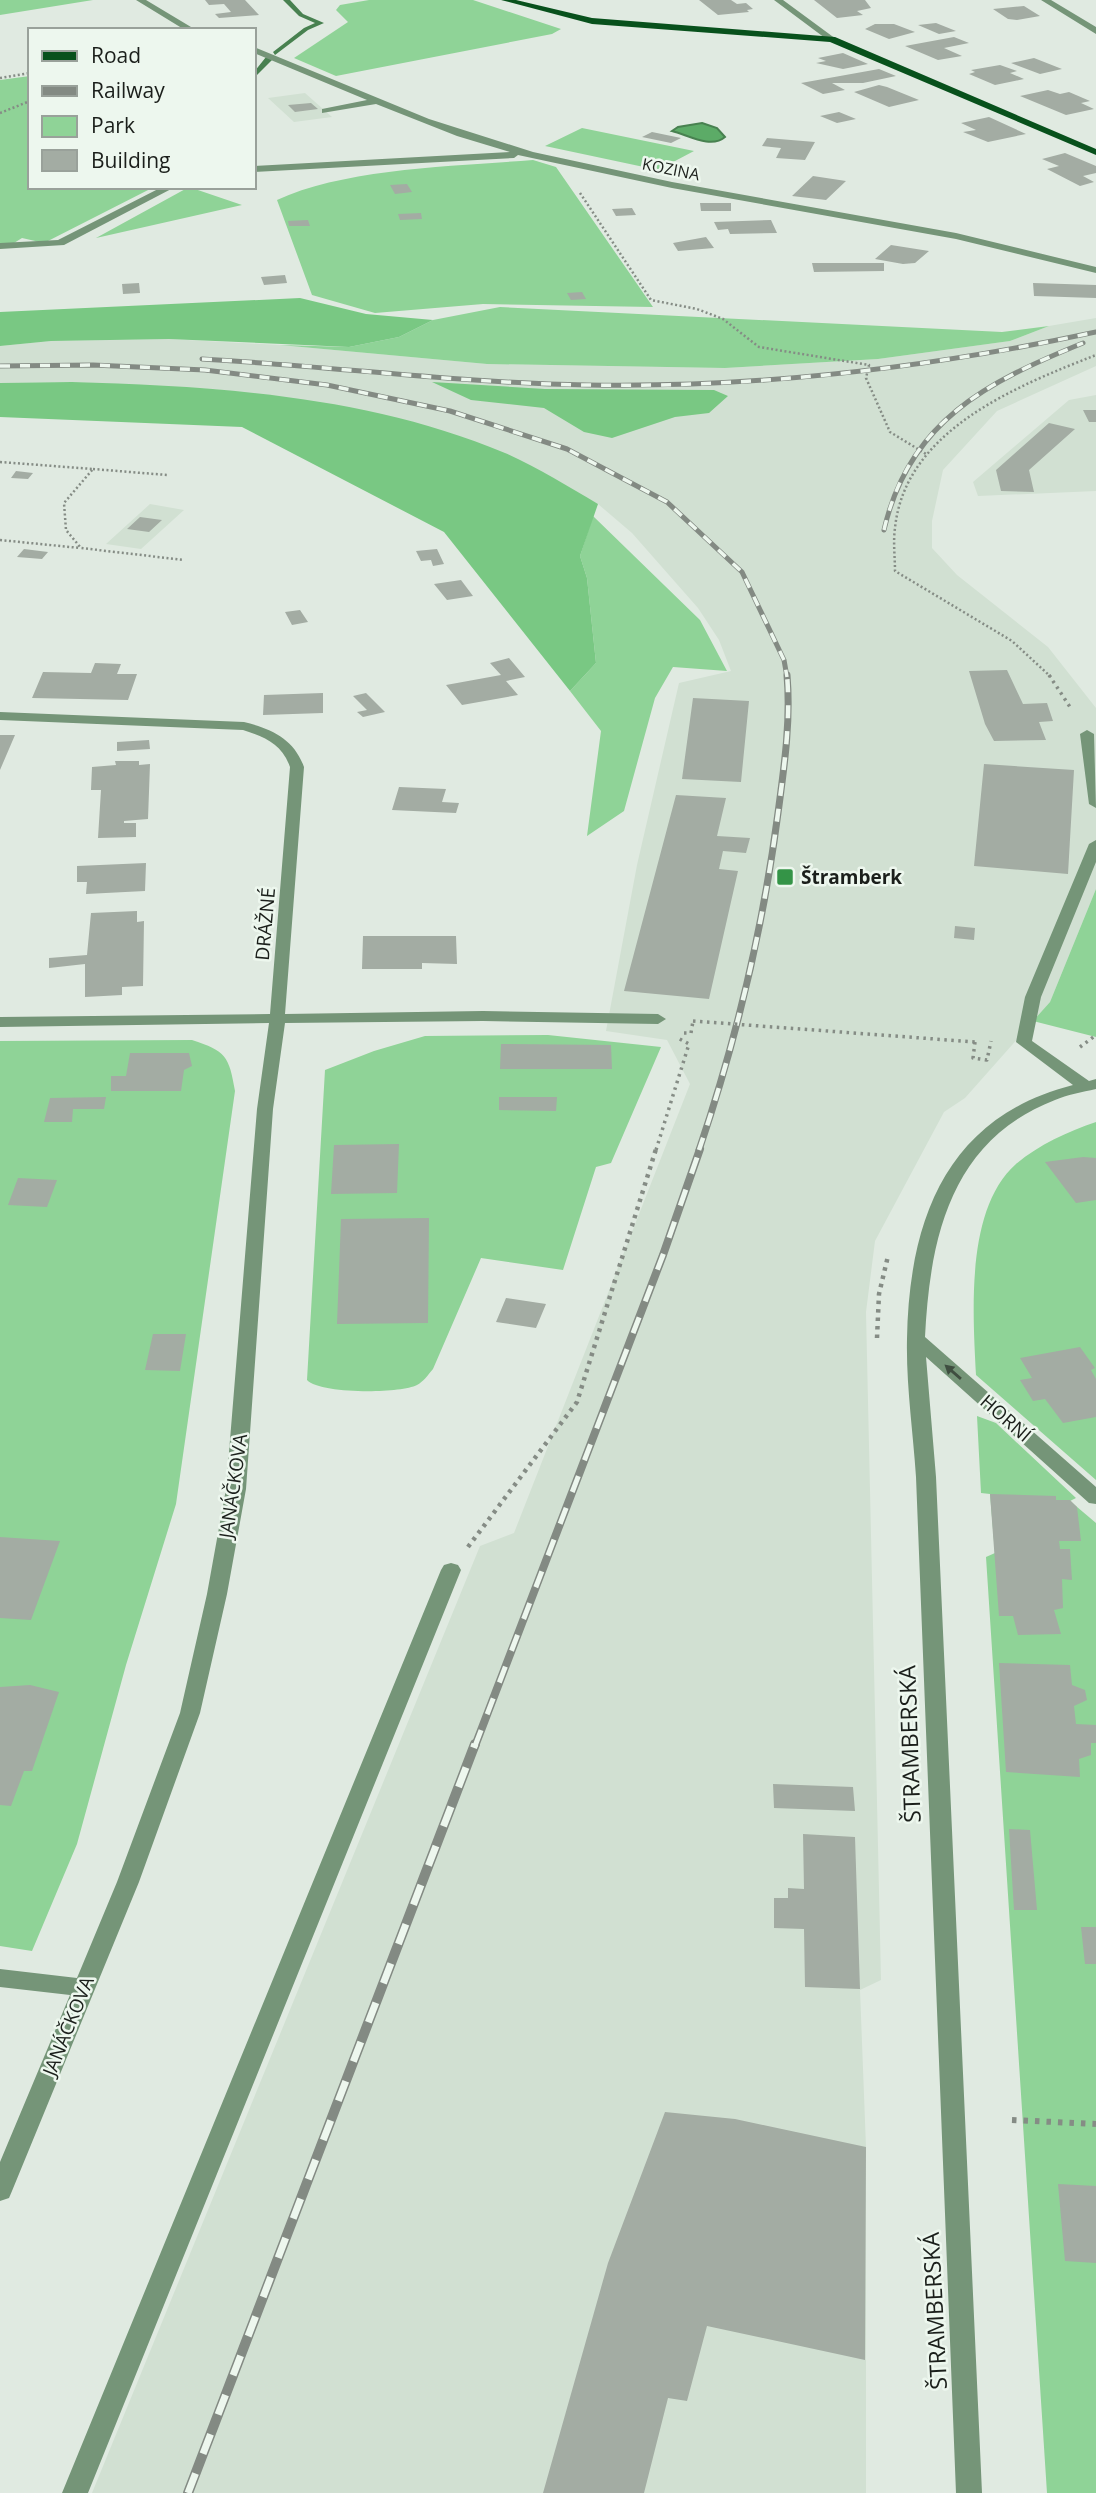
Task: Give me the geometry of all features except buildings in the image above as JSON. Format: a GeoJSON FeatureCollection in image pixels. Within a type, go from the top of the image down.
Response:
{"type":"FeatureCollection","features":[{"type":"Feature","properties":{"kind":"main road"},"geometry":{"type":"LineString","coordinates":[[505,0],[592,21],[832,39],[1096,152]]}},
{"type":"Feature","properties":{"kind":"street"},"geometry":{"type":"LineString","coordinates":[[140,0],[189,28]]}},
{"type":"Feature","properties":{"kind":"street"},"geometry":{"type":"LineString","coordinates":[[778,0],[832,39]]}},
{"type":"Feature","properties":{"kind":"street"},"geometry":{"type":"LineString","coordinates":[[1045,0],[1096,31]]}},
{"type":"Feature","properties":{"kind":"street","name":"KOZINA"},"geometry":{"type":"LineString","coordinates":[[256,51],[329,79],[376,101],[528,154],[672,186],[939,231],[1096,270]]}},
{"type":"Feature","properties":{"kind":"street"},"geometry":{"type":"LineString","coordinates":[[325,111],[376,101]]}},
{"type":"Feature","properties":{"kind":"street"},"geometry":{"type":"LineString","coordinates":[[256,169],[392,159],[528,154]]}},
{"type":"Feature","properties":{"kind":"street"},"geometry":{"type":"LineString","coordinates":[[0,246],[60,243],[166,189]]}},
{"type":"Feature","properties":{"kind":"street","name":"DRÁŽNÉ"},"geometry":{"type":"LineString","coordinates":[[0,716],[244,726],[265,732],[288,747],[297,766],[294,833],[277,1020]]}},
{"type":"Feature","properties":{"kind":"street"},"geometry":{"type":"LineString","coordinates":[[1087,734],[1096,804]]}},
{"type":"Feature","properties":{"kind":"street"},"geometry":{"type":"LineString","coordinates":[[1090,1085],[1024,1042],[1033,997],[1096,844]]}},
{"type":"Feature","properties":{"kind":"street"},"geometry":{"type":"LineString","coordinates":[[0,1022],[483,1016],[654,1019]]}},
{"type":"Feature","properties":{"kind":"street","name":"JANÁČKOVA"},"geometry":{"type":"LineString","coordinates":[[0,2191],[128,1882],[190,1713],[217,1594],[236,1489],[265,1109],[277,1020]]}},
{"type":"Feature","properties":{"kind":"street","name":"ŠTRAMBERSKÁ"},"geometry":{"type":"LineString","coordinates":[[969,2493],[926,1477],[916,1339],[927,1242],[944,1190],[959,1164],[977,1141],[998,1122],[1050,1096],[1090,1085]]}},
{"type":"Feature","properties":{"kind":"street","name":"HORNÍ"},"geometry":{"type":"LineString","coordinates":[[916,1339],[1096,1498]]}},
{"type":"Feature","properties":{"kind":"street"},"geometry":{"type":"LineString","coordinates":[[75,2493],[451,1570]]}},
{"type":"Feature","properties":{"kind":"street"},"geometry":{"type":"LineString","coordinates":[[0,1978],[84,1988]]}},
{"type":"Feature","properties":{"kind":"path"},"geometry":{"type":"LineString","coordinates":[[0,78],[28,73]]}},
{"type":"Feature","properties":{"kind":"path"},"geometry":{"type":"LineString","coordinates":[[0,113],[28,102]]}},
{"type":"Feature","properties":{"kind":"path"},"geometry":{"type":"LineString","coordinates":[[558,160],[651,300],[711,313],[742,327],[759,347],[869,365],[866,378],[876,394],[887,432],[907,447],[926,454]]}},
{"type":"Feature","properties":{"kind":"path"},"geometry":{"type":"LineString","coordinates":[[1087,734],[1055,681],[1012,641],[895,570],[892,534],[895,519],[915,470],[926,454],[977,410],[1002,394],[1096,355]]}},
{"type":"Feature","properties":{"kind":"path"},"geometry":{"type":"LineString","coordinates":[[0,462],[167,475]]}},
{"type":"Feature","properties":{"kind":"path"},"geometry":{"type":"LineString","coordinates":[[81,548],[66,530],[64,503],[93,469]]}},
{"type":"Feature","properties":{"kind":"path"},"geometry":{"type":"LineString","coordinates":[[0,540],[184,560]]}},
{"type":"Feature","properties":{"kind":"path"},"geometry":{"type":"LineString","coordinates":[[451,1570],[577,1402],[689,1044],[658,1028],[654,1019]]}},
{"type":"Feature","properties":{"kind":"path"},"geometry":{"type":"LineString","coordinates":[[693,1021],[975,1042],[973,1058],[987,1060],[991,1041]]}},
{"type":"Feature","properties":{"kind":"path"},"geometry":{"type":"LineString","coordinates":[[1012,2120],[1096,2124]]}},
{"type":"Feature","properties":{"kind":"shaded area"},"geometry":{"type":"Polygon","coordinates":[[[305,93],[332,117],[294,122],[268,98],[305,93]]]}},
{"type":"Feature","properties":{"kind":"shaded area"},"geometry":{"type":"Polygon","coordinates":[[[702,123],[717,128],[725,137],[713,142],[672,131],[678,127],[702,123]]]}},
{"type":"Feature","properties":{"kind":"shaded area"},"geometry":{"type":"Polygon","coordinates":[[[300,298],[366,314],[433,320],[399,337],[349,347],[169,339],[51,341],[0,346],[0,312],[300,298]]]}},
{"type":"Feature","properties":{"kind":"shaded area"},"geometry":{"type":"Polygon","coordinates":[[[1096,318],[1096,366],[997,411],[943,470],[932,521],[932,548],[957,575],[1048,647],[1096,708],[1096,889],[1050,1002],[965,1098],[944,1112],[875,1241],[866,1312],[881,1980],[860,1990],[866,2147],[866,2493],[92,2493],[480,1546],[514,1533],[690,1084],[667,1040],[606,1031],[637,865],[679,683],[731,671],[719,640],[698,608],[632,533],[598,504],[452,435],[342,407],[214,389],[72,382],[0,383],[0,346],[51,341],[169,339],[280,345],[487,364],[725,368],[878,359],[1010,341],[1049,326],[1096,318]]]}},
{"type":"Feature","properties":{"kind":"shaded area"},"geometry":{"type":"Polygon","coordinates":[[[72,382],[237,391],[347,407],[401,418],[454,434],[505,453],[540,471],[598,504],[580,556],[587,578],[596,663],[570,691],[444,532],[242,427],[0,417],[0,383],[72,382]]]}},
{"type":"Feature","properties":{"kind":"shaded area"},"geometry":{"type":"Polygon","coordinates":[[[432,382],[545,389],[714,390],[728,396],[709,413],[675,417],[612,438],[584,432],[544,408],[471,400],[432,382]]]}},
{"type":"Feature","properties":{"kind":"shaded area"},"geometry":{"type":"Polygon","coordinates":[[[1096,395],[1096,491],[978,496],[973,482],[1069,400],[1096,395]]]}},
{"type":"Feature","properties":{"kind":"shaded area"},"geometry":{"type":"Polygon","coordinates":[[[150,504],[184,510],[141,549],[106,544],[150,504]]]}},
{"type":"Feature","properties":{"kind":"green space"},"geometry":{"type":"Polygon","coordinates":[[[0,0],[93,0],[0,15],[0,0]]]}},
{"type":"Feature","properties":{"kind":"green space"},"geometry":{"type":"Polygon","coordinates":[[[369,0],[473,0],[561,29],[552,34],[336,76],[294,58],[348,22],[336,10],[340,5],[369,0]]]}},
{"type":"Feature","properties":{"kind":"green space"},"geometry":{"type":"Polygon","coordinates":[[[28,76],[28,189],[150,189],[44,243],[22,238],[14,243],[0,244],[0,80],[28,76]]]}},
{"type":"Feature","properties":{"kind":"green space"},"geometry":{"type":"Polygon","coordinates":[[[582,128],[694,151],[658,170],[545,146],[582,128]]]}},
{"type":"Feature","properties":{"kind":"green space"},"geometry":{"type":"Polygon","coordinates":[[[533,160],[556,167],[653,307],[483,304],[375,313],[312,295],[277,200],[304,189],[368,175],[533,160]]]}},
{"type":"Feature","properties":{"kind":"green space"},"geometry":{"type":"Polygon","coordinates":[[[185,189],[195,189],[242,205],[96,238],[185,189]]]}},
{"type":"Feature","properties":{"kind":"green space"},"geometry":{"type":"Polygon","coordinates":[[[500,307],[1002,332],[1049,326],[1010,341],[878,359],[725,368],[487,364],[280,345],[349,347],[399,337],[433,320],[500,307]]]}},
{"type":"Feature","properties":{"kind":"green space"},"geometry":{"type":"Polygon","coordinates":[[[593,516],[700,620],[727,671],[673,667],[655,698],[624,811],[587,836],[601,731],[570,691],[596,663],[587,578],[580,556],[593,516]]]}},
{"type":"Feature","properties":{"kind":"green space"},"geometry":{"type":"Polygon","coordinates":[[[1096,889],[1096,1037],[1033,1021],[1050,1002],[1096,889]]]}},
{"type":"Feature","properties":{"kind":"green space"},"geometry":{"type":"Polygon","coordinates":[[[548,1035],[661,1047],[611,1163],[596,1167],[563,1270],[481,1258],[433,1369],[417,1385],[394,1390],[360,1391],[327,1388],[307,1380],[325,1070],[374,1051],[425,1036],[548,1035]]]}},
{"type":"Feature","properties":{"kind":"green space"},"geometry":{"type":"Polygon","coordinates":[[[192,1040],[224,1056],[231,1070],[235,1091],[176,1504],[126,1665],[77,1844],[32,1951],[0,1946],[0,1041],[192,1040]]]}},
{"type":"Feature","properties":{"kind":"green space"},"geometry":{"type":"Polygon","coordinates":[[[1096,1122],[1096,1480],[976,1375],[974,1293],[980,1234],[988,1207],[1000,1183],[1016,1164],[1035,1150],[1064,1134],[1096,1122]]]}},
{"type":"Feature","properties":{"kind":"green space"},"geometry":{"type":"Polygon","coordinates":[[[977,1416],[996,1423],[1076,1498],[1070,1501],[1096,1523],[1096,2493],[1047,2493],[986,1557],[995,1553],[990,1494],[981,1493],[977,1416]]]}},
{"type":"Feature","properties":{"kind":"waterway"},"geometry":{"type":"LineString","coordinates":[[275,53],[306,29],[321,23],[301,15],[286,0]]}},
{"type":"Feature","properties":{"kind":"waterway"},"geometry":{"type":"LineString","coordinates":[[256,74],[269,59]]}},
{"type":"Feature","properties":{"kind":"railway"},"geometry":{"type":"LineString","coordinates":[[202,359],[539,384],[651,385],[843,373],[970,356],[1096,332]]}},
{"type":"Feature","properties":{"kind":"railway"},"geometry":{"type":"LineString","coordinates":[[884,530],[896,492],[912,460],[933,433],[957,410],[1015,373],[1083,343]]}},
{"type":"Feature","properties":{"kind":"railway"},"geometry":{"type":"LineString","coordinates":[[0,366],[93,365],[205,370],[327,385],[450,411],[567,449],[667,502],[742,572],[784,660],[787,677]]}},
{"type":"Feature","properties":{"kind":"railway"},"geometry":{"type":"LineString","coordinates":[[699,1150],[725,1068],[765,899],[785,762],[787,675]]}},
{"type":"Feature","properties":{"kind":"railway"},"geometry":{"type":"LineString","coordinates":[[475,1746],[663,1255],[700,1149]]}},
{"type":"Feature","properties":{"kind":"railway"},"geometry":{"type":"LineString","coordinates":[[188,2493],[475,1744]]}},
{"type":"Feature","properties":{"kind":"place","name":"Štramberk"},"geometry":{"type":"Point","coordinates":[785,877]}}]}
